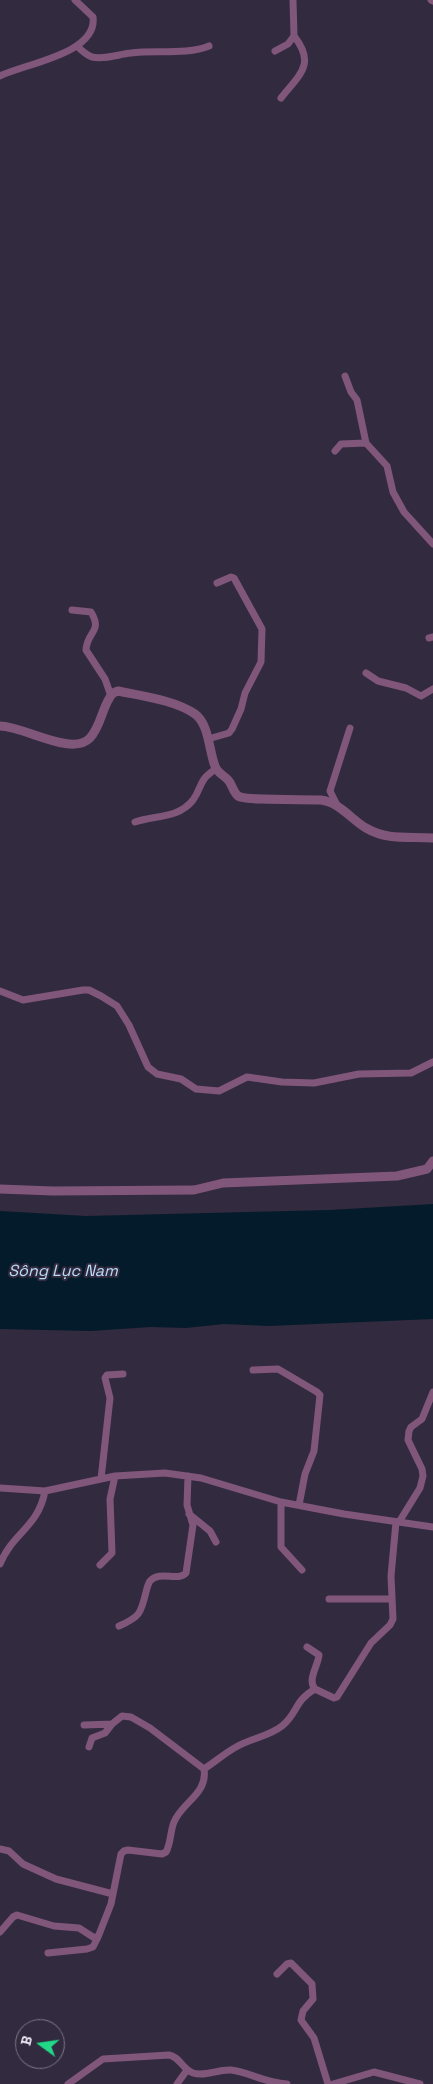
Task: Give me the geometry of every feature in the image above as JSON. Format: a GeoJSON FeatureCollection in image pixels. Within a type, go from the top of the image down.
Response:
{"type":"FeatureCollection","features":[{"type":"Feature","properties":{"kind":"street"},"geometry":{"type":"LineString","coordinates":[[0,76],[17,68],[53,58],[77,46],[84,40],[94,22],[93,18],[75,0]]}},
{"type":"Feature","properties":{"kind":"street"},"geometry":{"type":"LineString","coordinates":[[280,98],[305,66],[305,54],[294,36],[293,0]]}},
{"type":"Feature","properties":{"kind":"street"},"geometry":{"type":"LineString","coordinates":[[275,51],[288,44],[294,36]]}},
{"type":"Feature","properties":{"kind":"street"},"geometry":{"type":"LineString","coordinates":[[77,46],[93,57],[132,52],[196,51],[209,46]]}},
{"type":"Feature","properties":{"kind":"street"},"geometry":{"type":"LineString","coordinates":[[345,376],[351,392],[357,400],[366,444],[387,466],[391,487],[404,512],[433,544]]}},
{"type":"Feature","properties":{"kind":"street"},"geometry":{"type":"LineString","coordinates":[[335,451],[341,444],[366,444]]}},
{"type":"Feature","properties":{"kind":"street"},"geometry":{"type":"LineString","coordinates":[[208,740],[229,733],[232,730],[245,693],[258,668],[262,651],[262,629],[234,578],[231,577],[217,583]]}},
{"type":"Feature","properties":{"kind":"street"},"geometry":{"type":"LineString","coordinates":[[72,610],[91,612],[96,622],[96,628],[88,639],[86,650],[105,679],[111,696]]}},
{"type":"Feature","properties":{"kind":"street"},"geometry":{"type":"LineString","coordinates":[[366,673],[378,681],[406,688],[421,696],[433,689]]}},
{"type":"Feature","properties":{"kind":"street"},"geometry":{"type":"LineString","coordinates":[[0,726],[31,732],[67,745],[80,744],[90,738],[111,696],[118,691],[163,701],[189,711],[199,719],[208,740],[216,769],[228,779],[236,794],[246,799],[270,798],[324,801],[338,807],[367,829],[382,835],[394,838],[413,836],[433,838]]}},
{"type":"Feature","properties":{"kind":"street"},"geometry":{"type":"LineString","coordinates":[[338,807],[330,791],[350,728]]}},
{"type":"Feature","properties":{"kind":"street"},"geometry":{"type":"LineString","coordinates":[[135,822],[147,818],[165,817],[180,812],[193,800],[202,780],[216,769]]}},
{"type":"Feature","properties":{"kind":"street"},"geometry":{"type":"LineString","coordinates":[[0,991],[23,1000],[83,990],[95,993],[116,1006],[129,1025],[152,1072],[181,1079],[196,1089],[219,1091],[247,1078],[314,1083],[359,1074],[401,1075],[411,1073],[433,1062]]}},
{"type":"Feature","properties":{"kind":"street"},"geometry":{"type":"LineString","coordinates":[[0,1189],[53,1191],[194,1190],[223,1183],[397,1176],[426,1169],[433,1162]]}},
{"type":"Feature","properties":{"kind":"street"},"geometry":{"type":"LineString","coordinates":[[254,1370],[278,1369],[320,1395],[314,1451],[305,1474],[299,1505]]}},
{"type":"Feature","properties":{"kind":"street"},"geometry":{"type":"LineString","coordinates":[[101,1479],[110,1398],[105,1378],[108,1375],[123,1374]]}},
{"type":"Feature","properties":{"kind":"street"},"geometry":{"type":"LineString","coordinates":[[307,1647],[319,1655],[311,1680],[312,1685],[334,1698],[337,1697],[371,1643],[390,1625],[394,1611],[391,1599],[398,1522],[420,1488],[422,1476],[422,1469],[408,1440],[409,1431],[411,1427],[422,1419],[433,1392]]}},
{"type":"Feature","properties":{"kind":"street"},"geometry":{"type":"LineString","coordinates":[[0,1488],[45,1491],[115,1476],[146,1473],[188,1476],[282,1502],[344,1514],[433,1527]]}},
{"type":"Feature","properties":{"kind":"street"},"geometry":{"type":"LineString","coordinates":[[100,1565],[112,1553],[110,1499],[115,1476]]}},
{"type":"Feature","properties":{"kind":"street"},"geometry":{"type":"LineString","coordinates":[[119,1626],[135,1620],[139,1615],[150,1581],[158,1576],[185,1575],[193,1524],[187,1505],[188,1476]]}},
{"type":"Feature","properties":{"kind":"street"},"geometry":{"type":"LineString","coordinates":[[0,1564],[9,1546],[16,1537],[25,1532],[38,1514],[45,1491]]}},
{"type":"Feature","properties":{"kind":"street"},"geometry":{"type":"LineString","coordinates":[[282,1502],[281,1547],[302,1570]]}},
{"type":"Feature","properties":{"kind":"street"},"geometry":{"type":"LineString","coordinates":[[189,1514],[210,1531],[216,1542]]}},
{"type":"Feature","properties":{"kind":"street"},"geometry":{"type":"LineString","coordinates":[[330,1599],[391,1599]]}},
{"type":"Feature","properties":{"kind":"street"},"geometry":{"type":"LineString","coordinates":[[204,1770],[237,1746],[262,1738],[283,1725],[299,1701],[316,1689]]}},
{"type":"Feature","properties":{"kind":"street"},"geometry":{"type":"LineString","coordinates":[[48,1953],[88,1950],[93,1947],[111,1904],[124,1851],[162,1854],[166,1852],[174,1822],[203,1785],[205,1776],[204,1770],[150,1728],[130,1717],[122,1716],[105,1733],[92,1738],[89,1747]]}},
{"type":"Feature","properties":{"kind":"street"},"geometry":{"type":"LineString","coordinates":[[84,1725],[112,1724]]}},
{"type":"Feature","properties":{"kind":"street"},"geometry":{"type":"LineString","coordinates":[[0,1849],[9,1851],[23,1864],[56,1879],[113,1894]]}},
{"type":"Feature","properties":{"kind":"street"},"geometry":{"type":"LineString","coordinates":[[0,1932],[17,1915],[54,1926],[79,1928],[93,1937],[98,1936]]}},
{"type":"Feature","properties":{"kind":"street"},"geometry":{"type":"LineString","coordinates":[[277,1974],[287,1964],[291,1964],[312,1984],[313,1999],[303,2011],[301,2020],[314,2038],[328,2084]]}},
{"type":"Feature","properties":{"kind":"street"},"geometry":{"type":"LineString","coordinates":[[68,2084],[98,2061],[108,2057],[169,2054],[176,2057],[187,2070],[202,2074],[233,2070],[272,2083],[287,2084]]}},
{"type":"Feature","properties":{"kind":"street"},"geometry":{"type":"LineString","coordinates":[[177,2084],[187,2070]]}},
{"type":"Feature","properties":{"kind":"street"},"geometry":{"type":"LineString","coordinates":[[333,2084],[374,2072],[420,2084]]}},
{"type":"Feature","properties":{"kind":"water","name":"Sông Lục Nam"},"geometry":{"type":"Polygon","coordinates":[[[433,1204],[433,1319],[269,1326],[224,1324],[186,1328],[151,1327],[91,1331],[0,1329],[0,1211],[86,1216],[330,1210],[433,1204]]]}}]}
